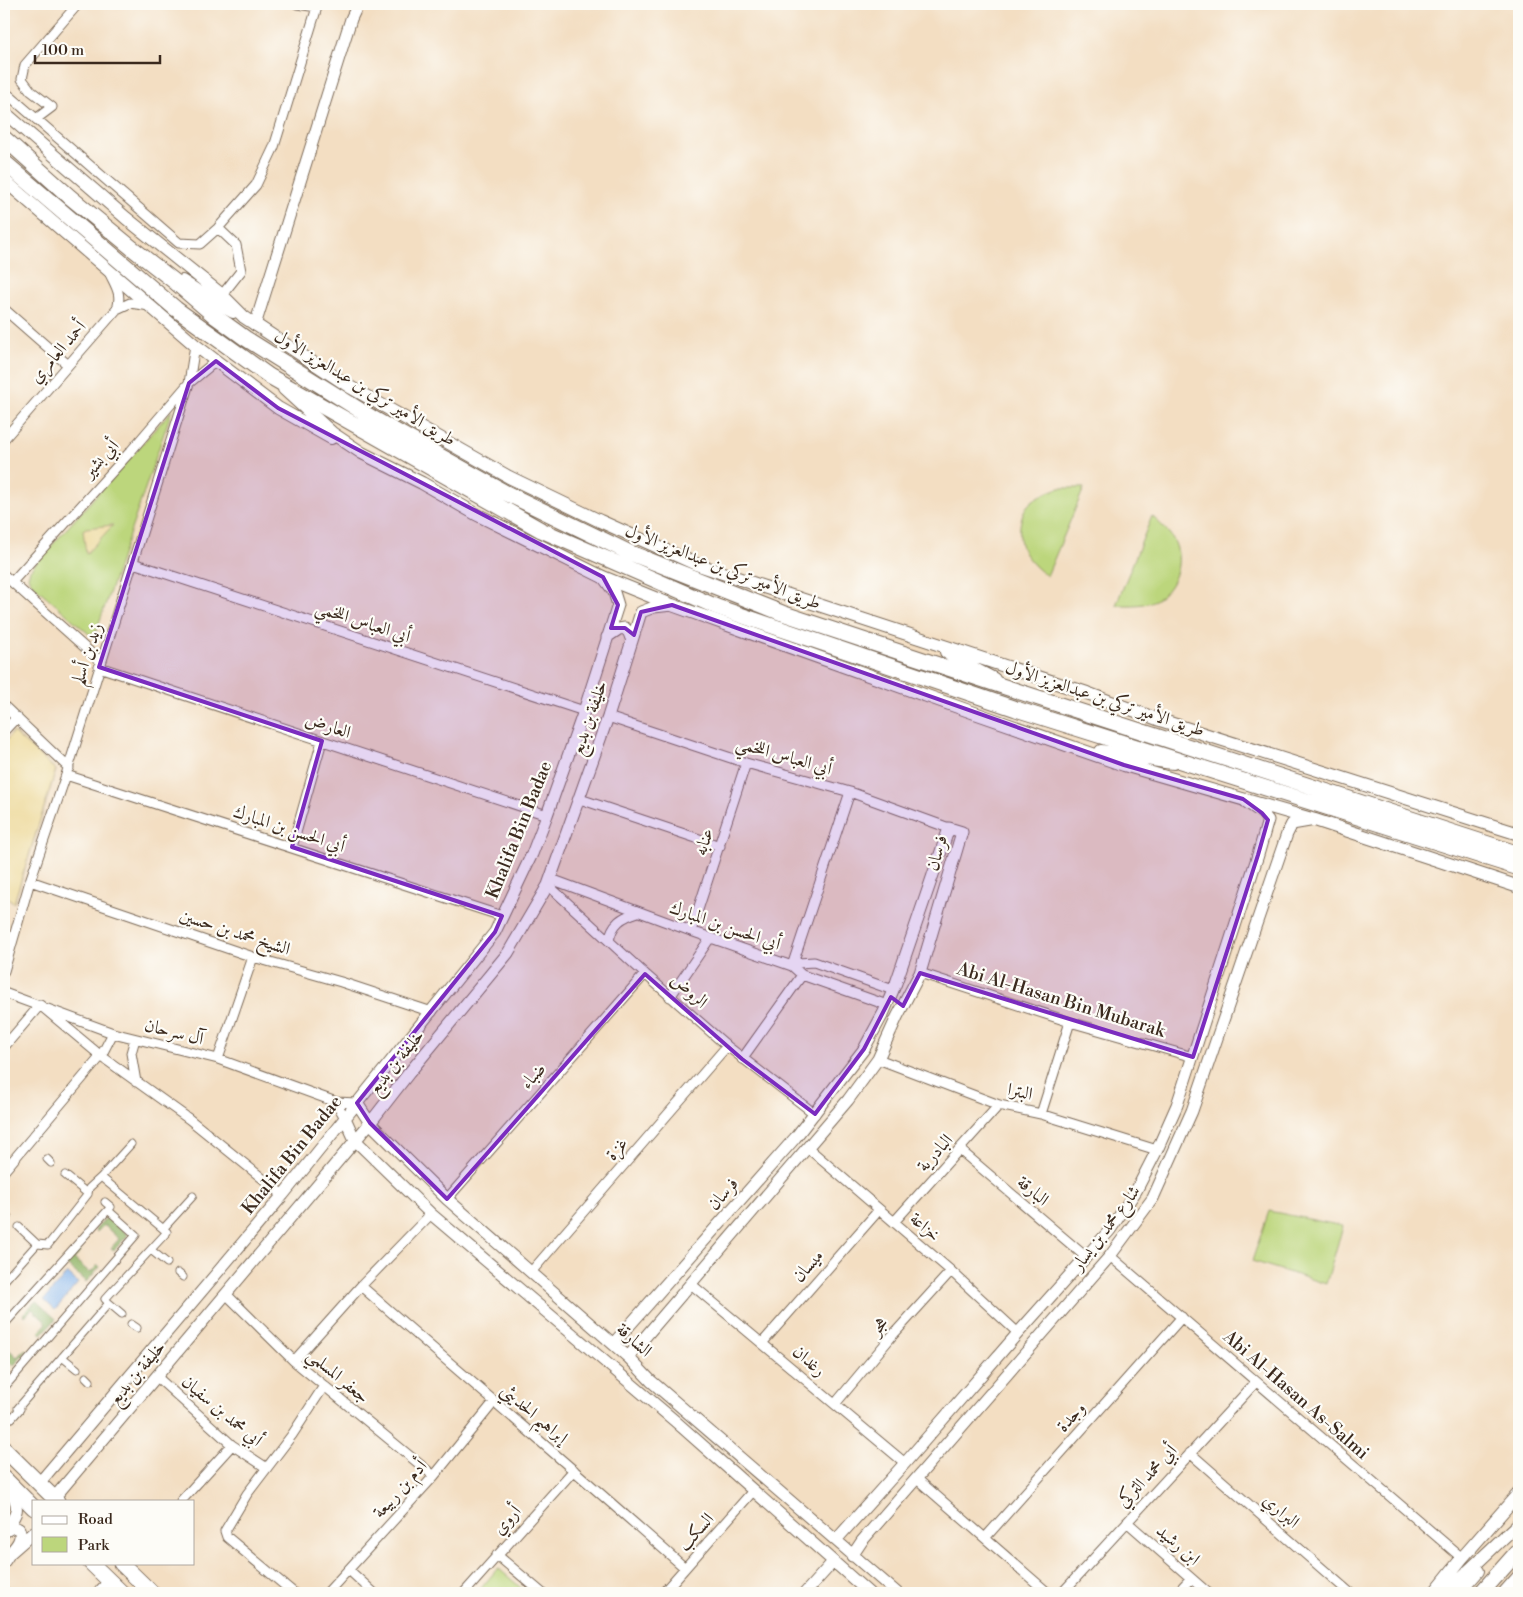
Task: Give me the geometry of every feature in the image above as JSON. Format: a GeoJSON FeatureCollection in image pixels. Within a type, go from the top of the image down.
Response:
{"type":"FeatureCollection","features":[{"type":"Feature","properties":{"kind":"main road"},"geometry":{"type":"LineString","coordinates":[[4,112],[118,212],[222,295],[249,321]]}},
{"type":"Feature","properties":{"kind":"main road","name":"طريق الأمير تركي بن عبدالعزيز الأول"},"geometry":{"type":"LineString","coordinates":[[4,138],[70,197],[216,317],[245,338],[374,419],[506,493],[628,552],[782,613],[1519,854]]}},
{"type":"Feature","properties":{"kind":"main road","name":"طريق الأمير تركي بن عبدالعزيز الأول"},"geometry":{"type":"LineString","coordinates":[[4,162],[176,309],[269,376],[541,530],[652,580],[727,610],[1007,706],[1519,868]]}},
{"type":"Feature","properties":{"kind":"main road"},"geometry":{"type":"LineString","coordinates":[[4,180],[195,346],[278,408],[337,442],[422,483],[476,514],[603,577],[672,605],[1124,765],[1315,820],[1519,887]]}},
{"type":"Feature","properties":{"kind":"main road"},"geometry":{"type":"LineString","coordinates":[[132,248],[350,387],[509,477],[600,521],[696,564],[1087,693],[1157,718],[1519,834]]}},
{"type":"Feature","properties":{"kind":"main road"},"geometry":{"type":"LineString","coordinates":[[269,376],[332,433],[362,453]]}},
{"type":"Feature","properties":{"kind":"main road"},"geometry":{"type":"LineString","coordinates":[[935,644],[954,658],[1011,689]]}},
{"type":"Feature","properties":{"kind":"main road"},"geometry":{"type":"LineString","coordinates":[[1081,750],[1119,753],[1154,761],[1190,765]]}},
{"type":"Feature","properties":{"kind":"main road"},"geometry":{"type":"LineString","coordinates":[[4,1449],[40,1482],[55,1499]]}},
{"type":"Feature","properties":{"kind":"main road"},"geometry":{"type":"LineString","coordinates":[[4,1479],[32,1506]]}},
{"type":"Feature","properties":{"kind":"main road"},"geometry":{"type":"LineString","coordinates":[[1434,1593],[1519,1493]]}},
{"type":"Feature","properties":{"kind":"main road"},"geometry":{"type":"LineString","coordinates":[[1445,1593],[1519,1523]]}},
{"type":"Feature","properties":{"kind":"main road"},"geometry":{"type":"LineString","coordinates":[[1458,1593],[1519,1523]]}},
{"type":"Feature","properties":{"kind":"main road"},"geometry":{"type":"LineString","coordinates":[[1481,1593],[1519,1550]]}},
{"type":"Feature","properties":{"kind":"main road"},"geometry":{"type":"LineString","coordinates":[[92,1564],[122,1593]]}},
{"type":"Feature","properties":{"kind":"main road"},"geometry":{"type":"LineString","coordinates":[[122,1564],[152,1593]]}},
{"type":"Feature","properties":{"kind":"main road"},"geometry":{"type":"LineString","coordinates":[[1504,1593],[1519,1576]]}},
{"type":"Feature","properties":{"kind":"street"},"geometry":{"type":"LineString","coordinates":[[36,119],[52,107],[32,91],[22,78],[25,65],[78,4]]}},
{"type":"Feature","properties":{"kind":"street"},"geometry":{"type":"LineString","coordinates":[[4,91],[179,243],[200,244],[218,228],[256,185],[274,147],[317,6],[297,4]]}},
{"type":"Feature","properties":{"kind":"street"},"geometry":{"type":"LineString","coordinates":[[249,321],[351,19],[358,4]]}},
{"type":"Feature","properties":{"kind":"street"},"geometry":{"type":"LineString","coordinates":[[218,228],[236,245],[241,270],[222,295]]}},
{"type":"Feature","properties":{"kind":"street"},"geometry":{"type":"LineString","coordinates":[[107,268],[120,295],[117,308]]}},
{"type":"Feature","properties":{"kind":"street"},"geometry":{"type":"LineString","coordinates":[[117,308],[130,303],[151,307]]}},
{"type":"Feature","properties":{"kind":"street","name":"أحمد العامري"},"geometry":{"type":"LineString","coordinates":[[4,439],[117,308]]}},
{"type":"Feature","properties":{"kind":"street"},"geometry":{"type":"LineString","coordinates":[[4,310],[68,365]]}},
{"type":"Feature","properties":{"kind":"street","name":"زيد بن أسلم"},"geometry":{"type":"LineString","coordinates":[[4,971],[30,881],[67,771],[189,383],[195,346]]}},
{"type":"Feature","properties":{"kind":"street","name":"أبي بشير"},"geometry":{"type":"LineString","coordinates":[[12,582],[130,452],[189,383],[216,361]]}},
{"type":"Feature","properties":{"kind":"street","name":"أبي العباس اللخمي"},"geometry":{"type":"LineString","coordinates":[[133,563],[584,711]]}},
{"type":"Feature","properties":{"kind":"street"},"geometry":{"type":"LineString","coordinates":[[4,575],[100,664]]}},
{"type":"Feature","properties":{"kind":"street","name":"Khalifa Bin Badae"},"geometry":{"type":"LineString","coordinates":[[40,1482],[283,1195],[495,932],[532,854],[547,816],[584,711],[618,605],[614,592],[603,577]]}},
{"type":"Feature","properties":{"kind":"street","name":"خليفة بن بديع"},"geometry":{"type":"LineString","coordinates":[[55,1499],[81,1465],[370,1122],[508,953],[549,882],[608,717],[642,612],[654,607],[672,605]]}},
{"type":"Feature","properties":{"kind":"street"},"geometry":{"type":"LineString","coordinates":[[607,637],[624,628],[629,633],[632,641]]}},
{"type":"Feature","properties":{"kind":"street","name":"العارض"},"geometry":{"type":"LineString","coordinates":[[100,664],[322,742],[547,816]]}},
{"type":"Feature","properties":{"kind":"street"},"geometry":{"type":"LineString","coordinates":[[4,706],[17,717],[67,771]]}},
{"type":"Feature","properties":{"kind":"street"},"geometry":{"type":"LineString","coordinates":[[4,731],[17,717]]}},
{"type":"Feature","properties":{"kind":"street","name":"أبي العباس اللخمي"},"geometry":{"type":"LineString","coordinates":[[608,717],[746,763],[850,792],[949,828]]}},
{"type":"Feature","properties":{"kind":"street"},"geometry":{"type":"LineString","coordinates":[[292,847],[322,742]]}},
{"type":"Feature","properties":{"kind":"street","name":"عنابه"},"geometry":{"type":"LineString","coordinates":[[692,932],[746,763]]}},
{"type":"Feature","properties":{"kind":"street","name":"أبي الحسن بن المبارك"},"geometry":{"type":"LineString","coordinates":[[67,771],[502,916]]}},
{"type":"Feature","properties":{"kind":"street"},"geometry":{"type":"LineString","coordinates":[[792,966],[850,792]]}},
{"type":"Feature","properties":{"kind":"street"},"geometry":{"type":"LineString","coordinates":[[580,798],[720,846]]}},
{"type":"Feature","properties":{"kind":"street","name":"شارع محمد بن يسار"},"geometry":{"type":"LineString","coordinates":[[836,1540],[1086,1257],[1115,1222],[1136,1191],[1177,1105],[1268,820],[1262,813],[1243,799]]}},
{"type":"Feature","properties":{"kind":"street","name":"شارع محمد بن يسار"},"geometry":{"type":"LineString","coordinates":[[852,1556],[862,1541],[1110,1256],[1153,1198],[1192,1111],[1287,834],[1292,824],[1315,820]]}},
{"type":"Feature","properties":{"kind":"street","name":"فرسان"},"geometry":{"type":"LineString","coordinates":[[613,1344],[795,1138],[864,1049],[890,997],[949,828],[962,832],[920,973],[878,1059],[848,1100],[808,1148],[628,1357]]}},
{"type":"Feature","properties":{"kind":"street"},"geometry":{"type":"LineString","coordinates":[[1258,856],[1268,842],[1276,845],[1279,860]]}},
{"type":"Feature","properties":{"kind":"street","name":"الشيخ محمد بن حسين"},"geometry":{"type":"LineString","coordinates":[[30,881],[253,957],[341,982],[432,1012]]}},
{"type":"Feature","properties":{"kind":"street","name":"أبي الحسن بن المبارك"},"geometry":{"type":"LineString","coordinates":[[549,882],[792,966],[802,975],[890,997]]}},
{"type":"Feature","properties":{"kind":"street","name":"الروض"},"geometry":{"type":"LineString","coordinates":[[549,882],[670,997],[742,1059],[814,1114]]}},
{"type":"Feature","properties":{"kind":"street"},"geometry":{"type":"LineString","coordinates":[[609,941],[611,931],[624,917],[638,912]]}},
{"type":"Feature","properties":{"kind":"street"},"geometry":{"type":"LineString","coordinates":[[670,997],[710,938]]}},
{"type":"Feature","properties":{"kind":"street"},"geometry":{"type":"LineString","coordinates":[[218,1059],[253,957]]}},
{"type":"Feature","properties":{"kind":"street"},"geometry":{"type":"LineString","coordinates":[[792,966],[798,963],[814,962],[890,997],[903,1006]]}},
{"type":"Feature","properties":{"kind":"street","name":"Abi Al-Hasan Bin Mubarak"},"geometry":{"type":"LineString","coordinates":[[920,973],[1070,1022],[1193,1058]]}},
{"type":"Feature","properties":{"kind":"street","name":"ضباء"},"geometry":{"type":"LineString","coordinates":[[447,1199],[644,974]]}},
{"type":"Feature","properties":{"kind":"street"},"geometry":{"type":"LineString","coordinates":[[742,1059],[802,975]]}},
{"type":"Feature","properties":{"kind":"street","name":"آل سرحان"},"geometry":{"type":"LineString","coordinates":[[4,993],[113,1034],[218,1059],[336,1102],[357,1103]]}},
{"type":"Feature","properties":{"kind":"street"},"geometry":{"type":"LineString","coordinates":[[4,1047],[40,1005],[100,1056],[189,1119],[283,1195]]}},
{"type":"Feature","properties":{"kind":"street"},"geometry":{"type":"LineString","coordinates":[[1041,1114],[1070,1022]]}},
{"type":"Feature","properties":{"kind":"street"},"geometry":{"type":"LineString","coordinates":[[4,1171],[100,1056],[113,1034]]}},
{"type":"Feature","properties":{"kind":"street"},"geometry":{"type":"LineString","coordinates":[[135,1039],[131,1053],[136,1082]]}},
{"type":"Feature","properties":{"kind":"street","name":"غزة"},"geometry":{"type":"LineString","coordinates":[[531,1272],[727,1046]]}},
{"type":"Feature","properties":{"kind":"street","name":"البترا"},"geometry":{"type":"LineString","coordinates":[[878,1059],[999,1105],[1041,1114],[1157,1150]]}},
{"type":"Feature","properties":{"kind":"street"},"geometry":{"type":"LineString","coordinates":[[336,1102],[345,1118]]}},
{"type":"Feature","properties":{"kind":"street","name":"الشارقة"},"geometry":{"type":"LineString","coordinates":[[357,1103],[370,1122],[447,1199],[628,1357],[651,1381],[897,1593]]}},
{"type":"Feature","properties":{"kind":"street","name":"البادرية"},"geometry":{"type":"LineString","coordinates":[[894,1222],[999,1105]]}},
{"type":"Feature","properties":{"kind":"street","name":"الشارقة"},"geometry":{"type":"LineString","coordinates":[[345,1118],[355,1140],[431,1214],[675,1421],[869,1593]]}},
{"type":"Feature","properties":{"kind":"street"},"geometry":{"type":"LineString","coordinates":[[19,1227],[37,1244],[48,1245],[101,1177],[132,1144]]}},
{"type":"Feature","properties":{"kind":"street","name":"خزاعة"},"geometry":{"type":"LineString","coordinates":[[808,1148],[1018,1333]]}},
{"type":"Feature","properties":{"kind":"street","name":"البارقة"},"geometry":{"type":"LineString","coordinates":[[960,1150],[1086,1257]]}},
{"type":"Feature","properties":{"kind":"street"},"geometry":{"type":"LineString","coordinates":[[65,1175],[91,1192]]}},
{"type":"Feature","properties":{"kind":"street"},"geometry":{"type":"LineString","coordinates":[[101,1177],[167,1232],[105,1300],[122,1314]]}},
{"type":"Feature","properties":{"kind":"street"},"geometry":{"type":"LineString","coordinates":[[163,1229],[194,1196]]}},
{"type":"Feature","properties":{"kind":"street"},"geometry":{"type":"LineString","coordinates":[[4,1325],[15,1309],[62,1257],[111,1207],[105,1202]]}},
{"type":"Feature","properties":{"kind":"street"},"geometry":{"type":"LineString","coordinates":[[4,1388],[19,1375],[140,1235],[108,1210]]}},
{"type":"Feature","properties":{"kind":"street","name":"ميسان"},"geometry":{"type":"LineString","coordinates":[[763,1342],[878,1210]]}},
{"type":"Feature","properties":{"kind":"street"},"geometry":{"type":"LineString","coordinates":[[294,1360],[361,1286],[431,1214]]}},
{"type":"Feature","properties":{"kind":"street"},"geometry":{"type":"LineString","coordinates":[[4,1281],[37,1244]]}},
{"type":"Feature","properties":{"kind":"street"},"geometry":{"type":"LineString","coordinates":[[153,1246],[167,1263]]}},
{"type":"Feature","properties":{"kind":"street","name":"Abi Al-Hasan As-Salmi"},"geometry":{"type":"LineString","coordinates":[[1110,1256],[1462,1558]]}},
{"type":"Feature","properties":{"kind":"street","name":"هجر"},"geometry":{"type":"LineString","coordinates":[[835,1404],[891,1337],[951,1272]]}},
{"type":"Feature","properties":{"kind":"street","name":"رغدان"},"geometry":{"type":"LineString","coordinates":[[691,1284],[763,1342],[905,1463]]}},
{"type":"Feature","properties":{"kind":"street","name":"إبراهيم الحديثي"},"geometry":{"type":"LineString","coordinates":[[361,1286],[685,1568]]}},
{"type":"Feature","properties":{"kind":"street","name":"جعفر المسلمي"},"geometry":{"type":"LineString","coordinates":[[226,1294],[294,1360],[434,1476]]}},
{"type":"Feature","properties":{"kind":"street"},"geometry":{"type":"LineString","coordinates":[[4,1413],[12,1418],[33,1388],[109,1303]]}},
{"type":"Feature","properties":{"kind":"street","name":"وجدة"},"geometry":{"type":"LineString","coordinates":[[985,1538],[1182,1317]]}},
{"type":"Feature","properties":{"kind":"street"},"geometry":{"type":"LineString","coordinates":[[63,1353],[77,1370]]}},
{"type":"Feature","properties":{"kind":"street","name":"أبي محمد بن سفيان"},"geometry":{"type":"LineString","coordinates":[[156,1377],[232,1445],[267,1468]]}},
{"type":"Feature","properties":{"kind":"street","name":"أبي محمد التركي"},"geometry":{"type":"LineString","coordinates":[[1062,1593],[1256,1382]]}},
{"type":"Feature","properties":{"kind":"street"},"geometry":{"type":"LineString","coordinates":[[294,1593],[227,1537],[225,1531],[247,1494],[292,1435],[324,1386]]}},
{"type":"Feature","properties":{"kind":"street","name":"أدم بن ربيعة"},"geometry":{"type":"LineString","coordinates":[[327,1593],[434,1476],[494,1402]]}},
{"type":"Feature","properties":{"kind":"street"},"geometry":{"type":"LineString","coordinates":[[675,1421],[685,1410]]}},
{"type":"Feature","properties":{"kind":"street"},"geometry":{"type":"LineString","coordinates":[[182,1500],[232,1445]]}},
{"type":"Feature","properties":{"kind":"street","name":"البراري"},"geometry":{"type":"LineString","coordinates":[[1190,1453],[1350,1593]]}},
{"type":"Feature","properties":{"kind":"street"},"geometry":{"type":"LineString","coordinates":[[64,1454],[64,1460],[71,1468],[77,1468],[81,1465]]}},
{"type":"Feature","properties":{"kind":"street","name":"أروي"},"geometry":{"type":"LineString","coordinates":[[464,1593],[574,1470]]}},
{"type":"Feature","properties":{"kind":"street"},"geometry":{"type":"LineString","coordinates":[[4,1479],[18,1504],[14,1519],[4,1532]]}},
{"type":"Feature","properties":{"kind":"street"},"geometry":{"type":"LineString","coordinates":[[917,1479],[1048,1593]]}},
{"type":"Feature","properties":{"kind":"street","name":"السكب"},"geometry":{"type":"LineString","coordinates":[[663,1593],[753,1491]]}},
{"type":"Feature","properties":{"kind":"street","name":"ابن رشيد"},"geometry":{"type":"LineString","coordinates":[[1127,1522],[1208,1593]]}},
{"type":"Feature","properties":{"kind":"street"},"geometry":{"type":"LineString","coordinates":[[850,1525],[850,1532],[854,1538],[862,1541]]}},
{"type":"Feature","properties":{"kind":"street"},"geometry":{"type":"LineString","coordinates":[[4,1532],[13,1527],[19,1529],[21,1534],[19,1541],[7,1558]]}},
{"type":"Feature","properties":{"kind":"street"},"geometry":{"type":"LineString","coordinates":[[7,1558],[32,1534]]}},
{"type":"Feature","properties":{"kind":"street"},"geometry":{"type":"LineString","coordinates":[[497,1555],[542,1593]]}},
{"type":"Feature","properties":{"kind":"street"},"geometry":{"type":"LineString","coordinates":[[805,1593],[833,1562]]}},
{"type":"Feature","properties":{"kind":"street"},"geometry":{"type":"LineString","coordinates":[[349,1570],[374,1593]]}},
{"type":"Feature","properties":{"kind":"street"},"geometry":{"type":"LineString","coordinates":[[1177,1593],[1191,1578]]}},
{"type":"Feature","properties":{"kind":"street"},"geometry":{"type":"LineString","coordinates":[[97,1593],[109,1580]]}},
{"type":"Feature","properties":{"kind":"highlighted area"},"geometry":{"type":"Polygon","coordinates":[[[216,361],[278,408],[603,577],[618,605],[611,628],[625,628],[634,635],[641,612],[672,605],[1124,765],[1243,799],[1262,813],[1268,820],[1193,1057],[920,973],[903,1006],[891,997],[864,1049],[815,1114],[742,1059],[645,974],[447,1199],[370,1123],[357,1103],[495,932],[502,916],[292,847],[322,741],[99,667],[189,383],[216,361]]]}},
{"type":"Feature","properties":{"kind":"green space"},"geometry":{"type":"Polygon","coordinates":[[[172,410],[96,632],[90,635],[32,584],[28,577],[30,570],[172,410]]]}},
{"type":"Feature","properties":{"kind":"green space"},"geometry":{"type":"Polygon","coordinates":[[[1059,488],[1084,488],[1047,576],[1035,566],[1022,549],[1020,529],[1022,516],[1028,505],[1035,499],[1059,488]]]}},
{"type":"Feature","properties":{"kind":"green space"},"geometry":{"type":"Polygon","coordinates":[[[1152,516],[1169,533],[1177,548],[1178,566],[1176,575],[1166,591],[1159,598],[1151,602],[1138,605],[1116,605],[1152,516]]]}},
{"type":"Feature","properties":{"kind":"green space"},"geometry":{"type":"Polygon","coordinates":[[[1269,1211],[1343,1226],[1326,1284],[1252,1261],[1269,1211]]]}},
{"type":"Feature","properties":{"kind":"green space"},"geometry":{"type":"Polygon","coordinates":[[[108,1216],[128,1235],[114,1250],[111,1248],[119,1239],[104,1225],[97,1232],[95,1230],[108,1216]]]}},
{"type":"Feature","properties":{"kind":"green space"},"geometry":{"type":"Polygon","coordinates":[[[79,1250],[81,1252],[74,1259],[90,1273],[98,1265],[100,1267],[86,1282],[66,1264],[79,1250]]]}},
{"type":"Feature","properties":{"kind":"green space"},"geometry":{"type":"Polygon","coordinates":[[[36,1301],[56,1319],[42,1334],[39,1332],[47,1323],[32,1309],[25,1316],[23,1314],[36,1301]]]}},
{"type":"Feature","properties":{"kind":"green space"},"geometry":{"type":"Polygon","coordinates":[[[4,1345],[17,1357],[25,1349],[27,1351],[13,1366],[4,1357],[4,1345]]]}},
{"type":"Feature","properties":{"kind":"green space"},"geometry":{"type":"Polygon","coordinates":[[[498,1568],[527,1593],[477,1593],[498,1568]]]}},
{"type":"Feature","properties":{"kind":"sand"},"geometry":{"type":"Polygon","coordinates":[[[113,525],[86,554],[83,530],[113,525]]]}},
{"type":"Feature","properties":{"kind":"sand"},"geometry":{"type":"Polygon","coordinates":[[[13,732],[56,770],[14,903],[4,894],[4,743],[13,732]]]}},
{"type":"Feature","properties":{"kind":"water"},"geometry":{"type":"Polygon","coordinates":[[[67,1273],[78,1283],[55,1310],[44,1300],[67,1273]]]}}]}
